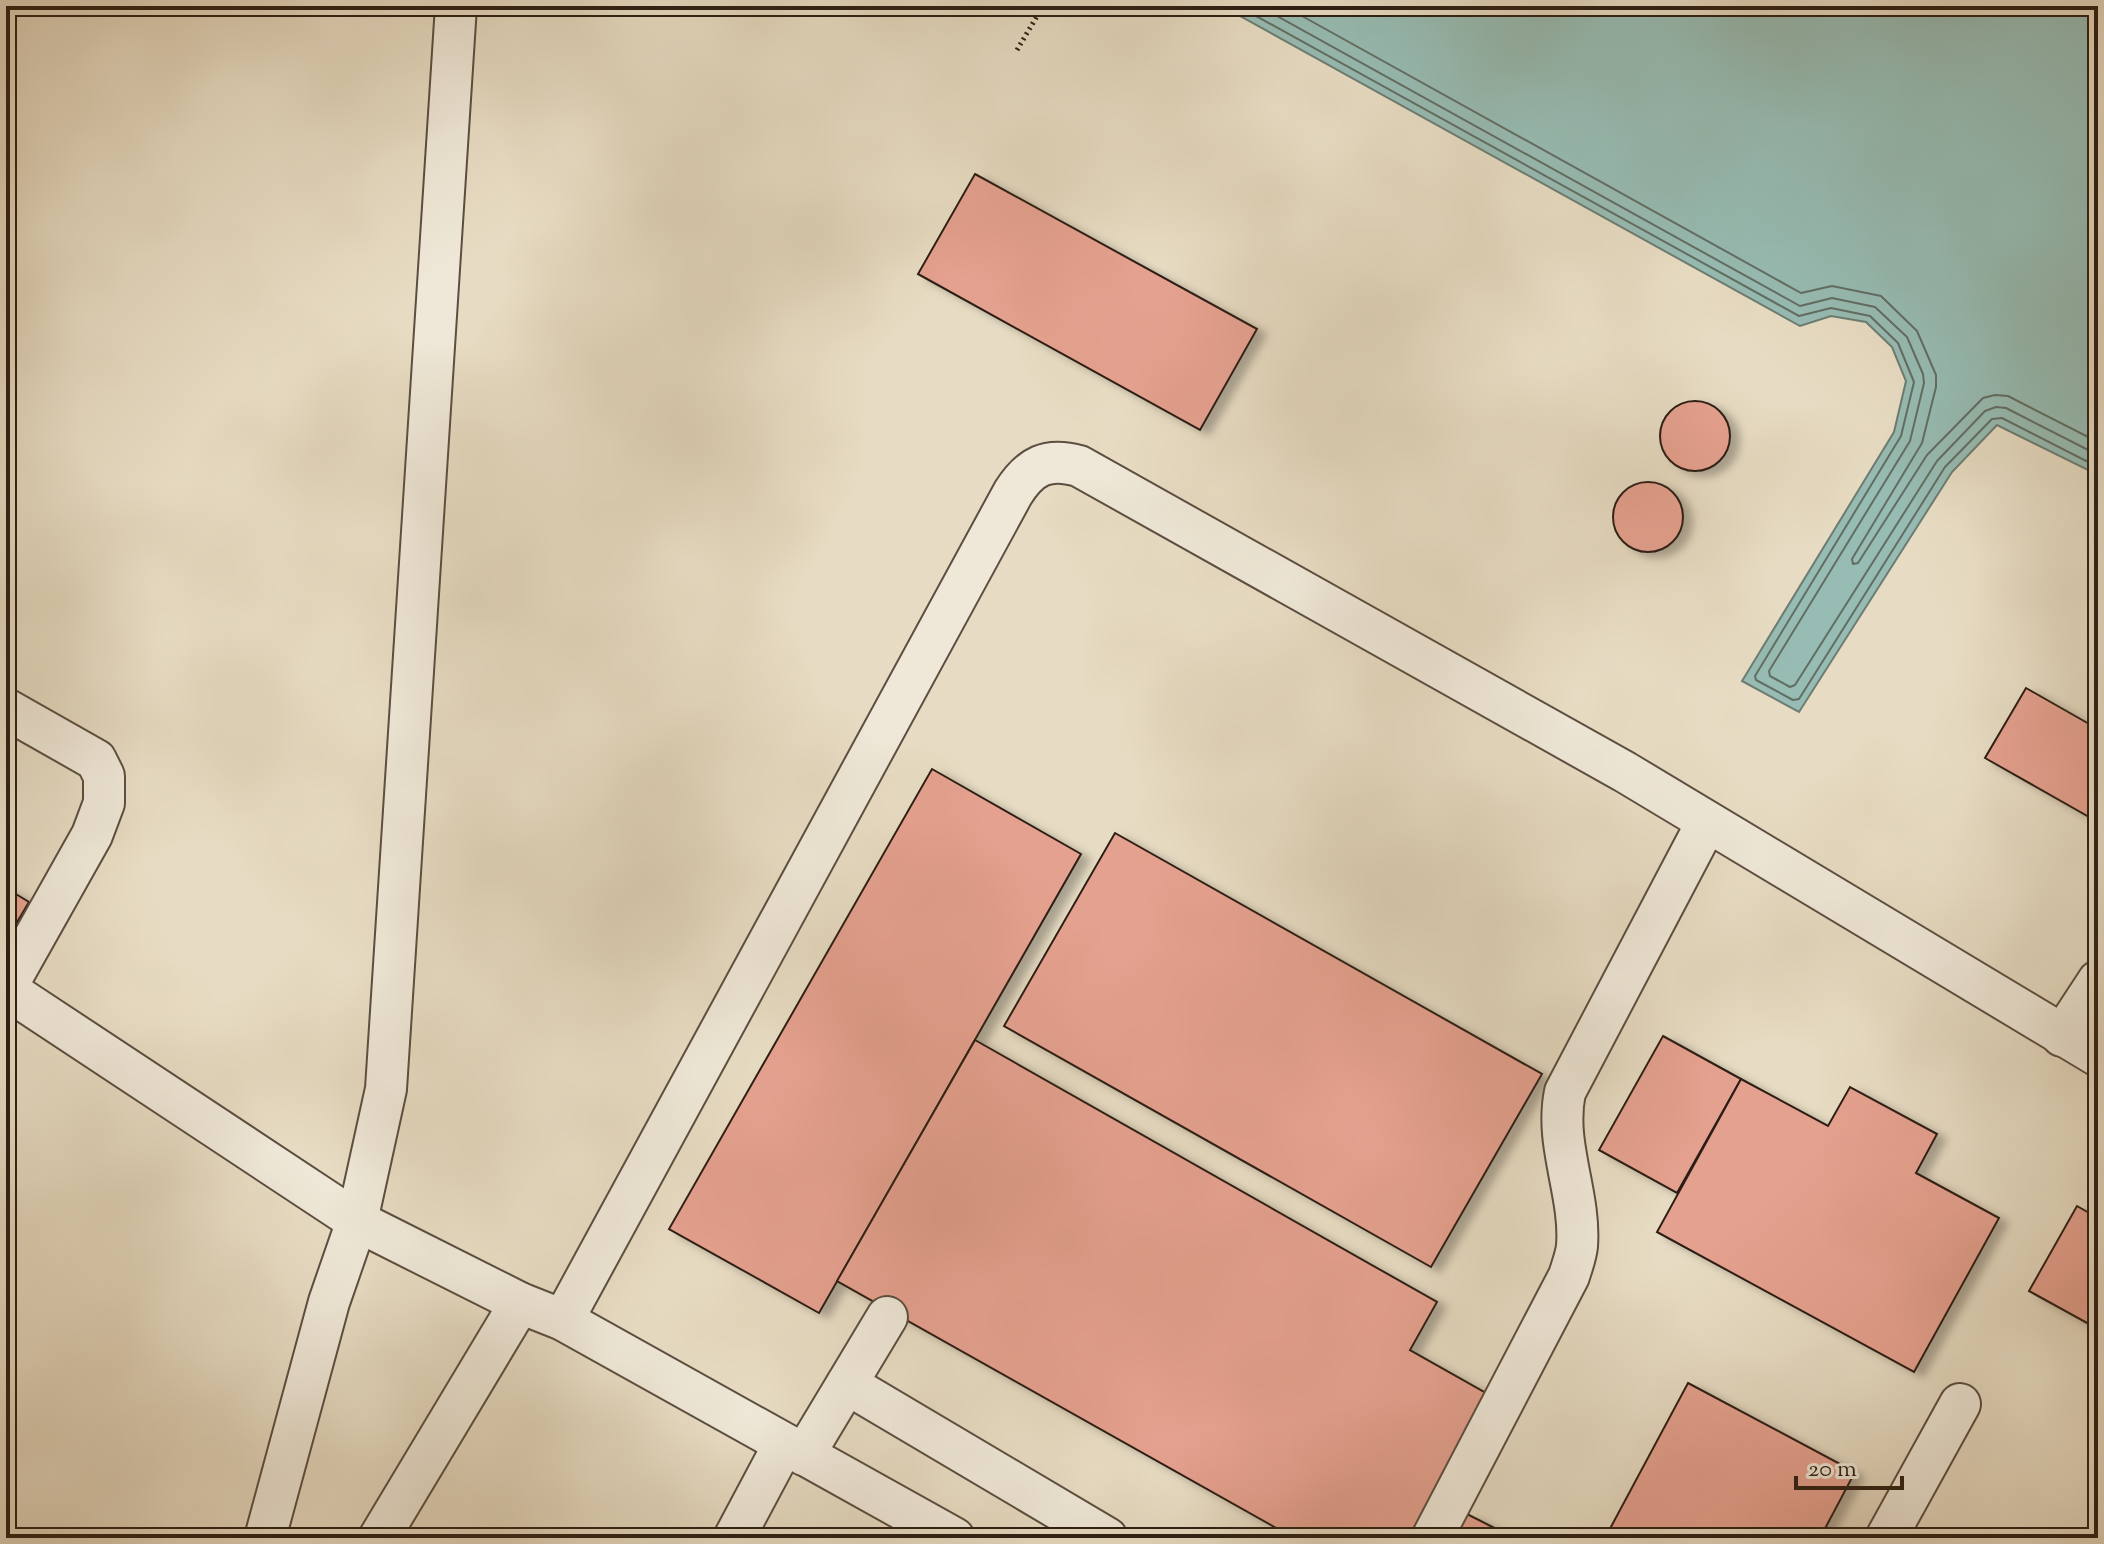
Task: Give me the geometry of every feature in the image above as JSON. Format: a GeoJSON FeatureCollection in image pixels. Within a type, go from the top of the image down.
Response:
{"type":"FeatureCollection","features":[{"type":"Feature","properties":{"kind":"street"},"geometry":{"type":"LineString","coordinates":[[265,1538],[329,1302],[357,1221],[386,1089],[456,6]]}},
{"type":"Feature","properties":{"kind":"street"},"geometry":{"type":"LineString","coordinates":[[563,1320],[1013,493],[1024,475],[1043,465],[1061,461],[1079,466],[1625,772],[2098,1056]]}},
{"type":"Feature","properties":{"kind":"street"},"geometry":{"type":"LineString","coordinates":[[6,709],[96,760],[104,776],[104,803],[92,835],[6,989],[357,1221],[520,1303],[563,1320],[954,1538]]}},
{"type":"Feature","properties":{"kind":"street"},"geometry":{"type":"LineString","coordinates":[[1432,1538],[1569,1276],[1577,1248],[1577,1223],[1562,1132],[1561,1112],[1565,1092],[1707,822]]}},
{"type":"Feature","properties":{"kind":"street"},"geometry":{"type":"LineString","coordinates":[[2062,1036],[2098,981]]}},
{"type":"Feature","properties":{"kind":"street"},"geometry":{"type":"LineString","coordinates":[[379,1538],[520,1303]]}},
{"type":"Feature","properties":{"kind":"street"},"geometry":{"type":"LineString","coordinates":[[734,1538],[794,1450],[847,1384],[887,1317]]}},
{"type":"Feature","properties":{"kind":"street"},"geometry":{"type":"LineString","coordinates":[[847,1384],[1107,1538]]}},
{"type":"Feature","properties":{"kind":"street"},"geometry":{"type":"LineString","coordinates":[[1886,1538],[1960,1404]]}},
{"type":"Feature","properties":{"kind":"path"},"geometry":{"type":"LineString","coordinates":[[1017,50],[1043,6]]}},
{"type":"Feature","properties":{"kind":"water"},"geometry":{"type":"Polygon","coordinates":[[[1222,6],[2098,6],[2098,475],[1997,425],[1952,472],[1799,712],[1742,681],[1894,432],[1906,381],[1892,347],[1866,322],[1831,316],[1800,326],[1222,6]]]}},
{"type":"Feature","properties":{"kind":"building"},"geometry":{"type":"Polygon","coordinates":[[[975,174],[1257,329],[1200,430],[918,274],[975,174]]]}},
{"type":"Feature","properties":{"kind":"building"},"geometry":{"type":"Polygon","coordinates":[[[1695,401],[1714,407],[1724,417],[1730,436],[1724,455],[1714,465],[1695,471],[1676,465],[1666,455],[1660,436],[1666,417],[1676,407],[1695,401]]]}},
{"type":"Feature","properties":{"kind":"building"},"geometry":{"type":"Polygon","coordinates":[[[1648,482],[1667,488],[1677,498],[1683,517],[1677,536],[1667,546],[1648,552],[1629,546],[1619,536],[1613,517],[1619,498],[1629,488],[1648,482]]]}},
{"type":"Feature","properties":{"kind":"building"},"geometry":{"type":"Polygon","coordinates":[[[2026,688],[2098,729],[2098,822],[1985,758],[2026,688]]]}},
{"type":"Feature","properties":{"kind":"building"},"geometry":{"type":"Polygon","coordinates":[[[932,769],[1081,854],[819,1313],[669,1229],[932,769]]]}},
{"type":"Feature","properties":{"kind":"building"},"geometry":{"type":"Polygon","coordinates":[[[1115,833],[1542,1074],[1431,1267],[1004,1026],[1115,833]]]}},
{"type":"Feature","properties":{"kind":"building"},"geometry":{"type":"Polygon","coordinates":[[[6,888],[29,902],[6,941],[6,888]]]}},
{"type":"Feature","properties":{"kind":"building"},"geometry":{"type":"Polygon","coordinates":[[[1663,1036],[1741,1079],[1677,1193],[1599,1150],[1663,1036]]]}},
{"type":"Feature","properties":{"kind":"building"},"geometry":{"type":"Polygon","coordinates":[[[975,1040],[1437,1302],[1410,1350],[1500,1401],[1422,1538],[1294,1538],[837,1281],[975,1040]]]}},
{"type":"Feature","properties":{"kind":"building"},"geometry":{"type":"Polygon","coordinates":[[[1741,1079],[1828,1126],[1850,1087],[1937,1134],[1916,1173],[1999,1218],[1914,1372],[1657,1232],[1741,1079]]]}},
{"type":"Feature","properties":{"kind":"building"},"geometry":{"type":"Polygon","coordinates":[[[2077,1206],[2098,1218],[2098,1329],[2029,1291],[2077,1206]]]}},
{"type":"Feature","properties":{"kind":"building"},"geometry":{"type":"Polygon","coordinates":[[[1688,1383],[1855,1472],[1820,1538],[1605,1538],[1688,1383]]]}},
{"type":"Feature","properties":{"kind":"building"},"geometry":{"type":"Polygon","coordinates":[[[1467,1514],[1514,1538],[1455,1538],[1467,1514]]]}}]}
